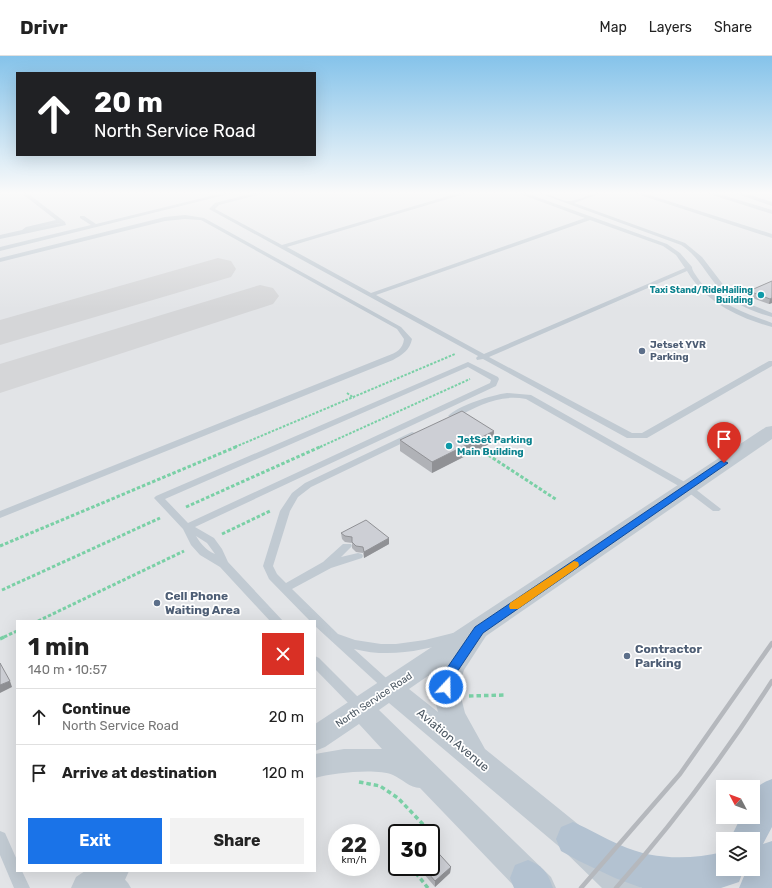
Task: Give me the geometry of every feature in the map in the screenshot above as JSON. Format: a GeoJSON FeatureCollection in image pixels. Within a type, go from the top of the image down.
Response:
{"type":"FeatureCollection","features":[{"type":"Feature","properties":{"kind":"main road"},"geometry":{"type":"LineString","coordinates":[[751,832],[772,794]]}},
{"type":"Feature","properties":{"kind":"main road"},"geometry":{"type":"LineString","coordinates":[[573,839],[620,866],[661,880],[682,882],[698,881],[716,875]]}},
{"type":"Feature","properties":{"kind":"main road"},"geometry":{"type":"LineString","coordinates":[[757,888],[772,858]]}},
{"type":"Feature","properties":{"kind":"street","name":"North Service Road"},"geometry":{"type":"LineString","coordinates":[[316,738],[772,432]]}},
{"type":"Feature","properties":{"kind":"street"},"geometry":{"type":"LineString","coordinates":[[479,630],[450,674],[446,692],[449,705],[462,736],[484,766]]}},
{"type":"Feature","properties":{"kind":"street","name":"Aviation Avenue"},"geometry":{"type":"LineString","coordinates":[[391,689],[573,839],[625,888]]}},
{"type":"Feature","properties":{"kind":"street"},"geometry":{"type":"LineString","coordinates":[[361,709],[534,885]]}},
{"type":"Feature","properties":{"kind":"street"},"geometry":{"type":"LineString","coordinates":[[316,766],[326,762],[359,760],[397,763],[442,790]]}},
{"type":"Feature","properties":{"kind":"lane"},"geometry":{"type":"LineString","coordinates":[[0,237],[24,231],[33,231]]}},
{"type":"Feature","properties":{"kind":"lane"},"geometry":{"type":"LineString","coordinates":[[0,249],[74,231]]}},
{"type":"Feature","properties":{"kind":"lane"},"geometry":{"type":"LineString","coordinates":[[0,260],[117,231]]}},
{"type":"Feature","properties":{"kind":"lane"},"geometry":{"type":"LineString","coordinates":[[0,515],[390,358],[402,351],[408,343],[408,339],[399,328],[223,231]]}},
{"type":"Feature","properties":{"kind":"lane"},"geometry":{"type":"LineString","coordinates":[[252,231],[626,435],[641,437],[772,363]]}},
{"type":"Feature","properties":{"kind":"lane"},"geometry":{"type":"LineString","coordinates":[[281,247],[336,231]]}},
{"type":"Feature","properties":{"kind":"lane"},"geometry":{"type":"LineString","coordinates":[[370,295],[553,231]]}},
{"type":"Feature","properties":{"kind":"lane"},"geometry":{"type":"LineString","coordinates":[[624,231],[665,246],[679,254],[702,287],[715,299],[735,310],[772,325]]}},
{"type":"Feature","properties":{"kind":"lane"},"geometry":{"type":"LineString","coordinates":[[646,231],[683,244],[695,252],[726,292],[740,302],[772,315]]}},
{"type":"Feature","properties":{"kind":"lane"},"geometry":{"type":"LineString","coordinates":[[756,231],[772,236]]}},
{"type":"Feature","properties":{"kind":"lane"},"geometry":{"type":"LineString","coordinates":[[276,620],[224,564],[204,553],[195,543],[187,527],[159,498],[690,268]]}},
{"type":"Feature","properties":{"kind":"lane"},"geometry":{"type":"LineString","coordinates":[[187,527],[495,383],[495,379],[493,377],[468,364]]}},
{"type":"Feature","properties":{"kind":"lane"},"geometry":{"type":"LineString","coordinates":[[533,400],[548,392]]}},
{"type":"Feature","properties":{"kind":"lane"},"geometry":{"type":"LineString","coordinates":[[444,420],[499,395],[517,395],[533,400],[688,487],[716,509]]}},
{"type":"Feature","properties":{"kind":"lane","name":"Aviation Avenue"},"geometry":{"type":"LineString","coordinates":[[391,689],[329,633],[284,588],[273,576],[268,566],[286,511],[295,495],[314,482],[424,429]]}},
{"type":"Feature","properties":{"kind":"lane"},"geometry":{"type":"LineString","coordinates":[[327,565],[346,546]]}},
{"type":"Feature","properties":{"kind":"lane"},"geometry":{"type":"LineString","coordinates":[[284,588],[327,565],[358,556]]}},
{"type":"Feature","properties":{"kind":"lane"},"geometry":{"type":"LineString","coordinates":[[329,633],[358,646],[402,649],[422,647],[479,630]]}},
{"type":"Feature","properties":{"kind":"lane"},"geometry":{"type":"LineString","coordinates":[[316,662],[361,709]]}},
{"type":"Feature","properties":{"kind":"lane"},"geometry":{"type":"LineString","coordinates":[[0,838],[22,888]]}},
{"type":"Feature","properties":{"kind":"path"},"geometry":{"type":"LineString","coordinates":[[0,546],[458,353]]}},
{"type":"Feature","properties":{"kind":"path"},"geometry":{"type":"LineString","coordinates":[[184,508],[473,378]]}},
{"type":"Feature","properties":{"kind":"path"},"geometry":{"type":"LineString","coordinates":[[378,414],[389,422]]}},
{"type":"Feature","properties":{"kind":"path"},"geometry":{"type":"LineString","coordinates":[[479,449],[557,500]]}},
{"type":"Feature","properties":{"kind":"path"},"geometry":{"type":"LineString","coordinates":[[216,536],[273,509]]}},
{"type":"Feature","properties":{"kind":"path"},"geometry":{"type":"LineString","coordinates":[[2,590],[164,517]]}},
{"type":"Feature","properties":{"kind":"path"},"geometry":{"type":"LineString","coordinates":[[40,620],[191,547]]}},
{"type":"Feature","properties":{"kind":"path"},"geometry":{"type":"LineString","coordinates":[[0,639],[16,631]]}},
{"type":"Feature","properties":{"kind":"path"},"geometry":{"type":"LineString","coordinates":[[462,696],[505,695]]}},
{"type":"Feature","properties":{"kind":"path"},"geometry":{"type":"LineString","coordinates":[[359,777],[359,783],[380,786],[398,798],[423,824]]}},
{"type":"Feature","properties":{"kind":"path"},"geometry":{"type":"LineString","coordinates":[[418,876],[428,888]]}},
{"type":"Feature","properties":{"kind":"shaded area"},"geometry":{"type":"Polygon","coordinates":[[[0,231],[772,231],[772,888],[0,888],[0,231]]]}},
{"type":"Feature","properties":{"kind":"building"},"geometry":{"type":"Polygon","coordinates":[[[772,281],[772,298],[770,299],[749,291],[772,281]]]}},
{"type":"Feature","properties":{"kind":"building"},"geometry":{"type":"Polygon","coordinates":[[[462,411],[494,431],[432,462],[400,440],[462,411]]]}},
{"type":"Feature","properties":{"kind":"building"},"geometry":{"type":"Polygon","coordinates":[[[366,520],[389,538],[364,552],[363,547],[356,546],[352,542],[352,537],[345,536],[341,533],[366,520]]]}},
{"type":"Feature","properties":{"kind":"building"},"geometry":{"type":"Polygon","coordinates":[[[0,663],[10,681],[0,685],[0,663]]]}},
{"type":"Feature","properties":{"kind":"building"},"geometry":{"type":"Polygon","coordinates":[[[440,855],[451,867],[435,881],[431,876],[440,876],[440,855]]]}},
{"type":"Feature","properties":{"kind":"taxiway"},"geometry":{"type":"LineString","coordinates":[[0,333],[218,269]]}},
{"type":"Feature","properties":{"kind":"taxiway"},"geometry":{"type":"LineString","coordinates":[[0,379],[260,296]]}},
{"type":"Feature","properties":{"kind":"railway"},"geometry":{"type":"LineString","coordinates":[[581,888],[680,774],[772,643]]}},
{"type":"Feature","properties":{"kind":"railway"},"geometry":{"type":"LineString","coordinates":[[616,888],[698,788],[772,681]]}},
{"type":"Feature","properties":{"kind":"slow traffic"},"geometry":{"type":"LineString","coordinates":[[514,606],[574,565]]}},
{"type":"Feature","properties":{"kind":"place","name":"Taxi Stand/RideHailing Building"},"geometry":{"type":"Point","coordinates":[761,295]}},
{"type":"Feature","properties":{"kind":"place","name":"Jetset YVR Parking"},"geometry":{"type":"Point","coordinates":[642,351]}},
{"type":"Feature","properties":{"kind":"place","name":"JetSet Parking Main Building"},"geometry":{"type":"Point","coordinates":[449,446]}},
{"type":"Feature","properties":{"kind":"place","name":"Cell Phone Waiting Area"},"geometry":{"type":"Point","coordinates":[157,603]}},
{"type":"Feature","properties":{"kind":"place","name":"Contractor Parking"},"geometry":{"type":"Point","coordinates":[627,656]}},
{"type":"Feature","properties":{"kind":"route"},"geometry":{"type":"LineString","coordinates":[[446,687],[450,674],[479,630],[724,463]]}}]}
